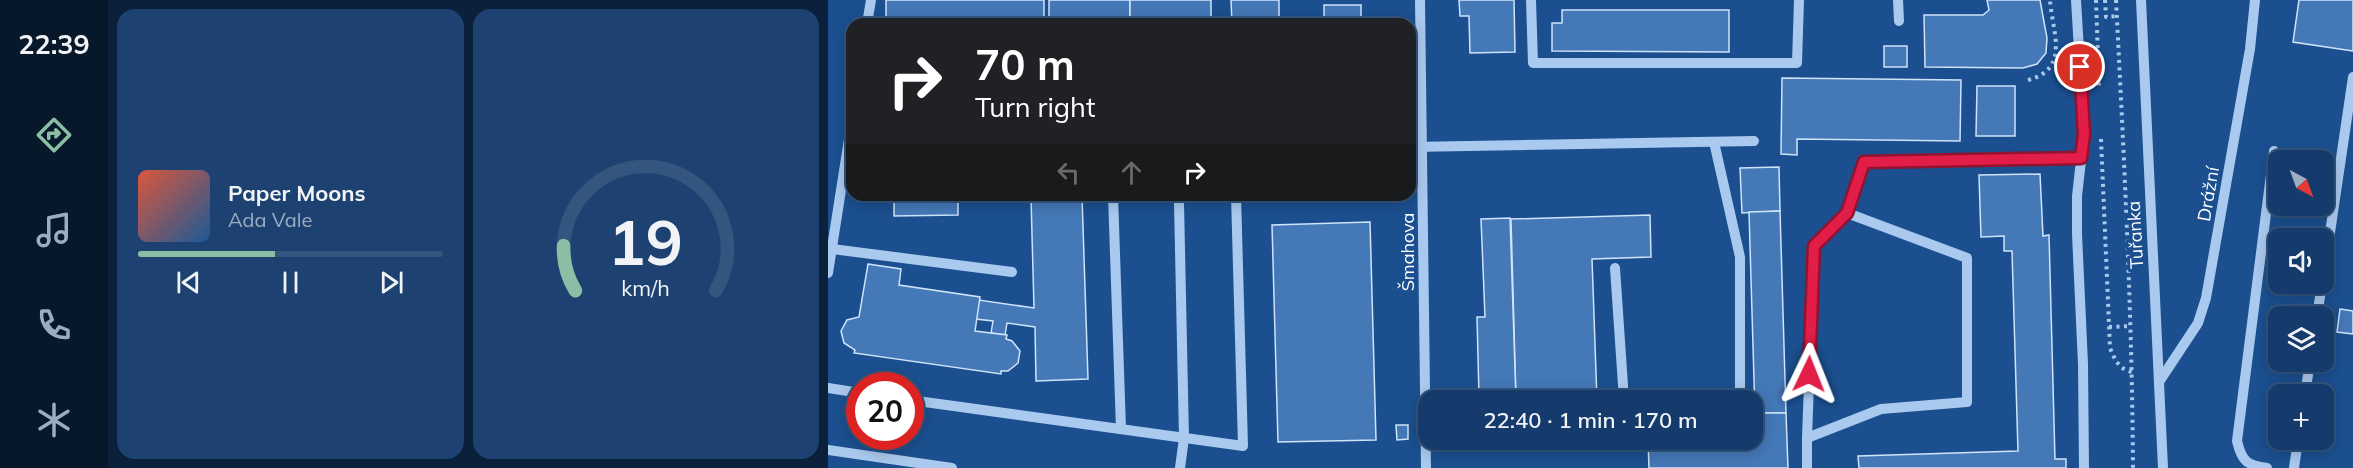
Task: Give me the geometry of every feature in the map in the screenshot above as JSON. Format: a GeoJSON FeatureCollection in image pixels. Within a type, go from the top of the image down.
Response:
{"type":"FeatureCollection","features":[{"type":"Feature","properties":{"kind":"street"},"geometry":{"type":"LineString","coordinates":[[868,18],[871,0]]}},
{"type":"Feature","properties":{"kind":"street","name":"Šmahova"},"geometry":{"type":"LineString","coordinates":[[1420,0],[1425,390]]}},
{"type":"Feature","properties":{"kind":"street"},"geometry":{"type":"LineString","coordinates":[[1531,0],[1533,63],[1797,63],[1799,0]]}},
{"type":"Feature","properties":{"kind":"street"},"geometry":{"type":"LineString","coordinates":[[1898,0],[1899,21]]}},
{"type":"Feature","properties":{"kind":"street"},"geometry":{"type":"LineString","coordinates":[[2076,0],[2084,134],[2077,196],[2084,468]]}},
{"type":"Feature","properties":{"kind":"street","name":"Tuřanka"},"geometry":{"type":"LineString","coordinates":[[2141,0],[2163,468]]}},
{"type":"Feature","properties":{"kind":"street","name":"Drážní"},"geometry":{"type":"LineString","coordinates":[[2159,382],[2198,323],[2206,298],[2250,48],[2255,0]]}},
{"type":"Feature","properties":{"kind":"street"},"geometry":{"type":"LineString","coordinates":[[2331,228],[2353,77]]}},
{"type":"Feature","properties":{"kind":"street"},"geometry":{"type":"LineString","coordinates":[[1416,147],[1754,141]]}},
{"type":"Feature","properties":{"kind":"street"},"geometry":{"type":"LineString","coordinates":[[1714,142],[1740,257],[1740,390]]}},
{"type":"Feature","properties":{"kind":"street"},"geometry":{"type":"LineString","coordinates":[[1808,468],[1807,438],[1814,246],[1847,213],[1864,162],[2081,158]]}},
{"type":"Feature","properties":{"kind":"street"},"geometry":{"type":"LineString","coordinates":[[828,273],[846,175]]}},
{"type":"Feature","properties":{"kind":"street"},"geometry":{"type":"LineString","coordinates":[[2267,468],[2252,466],[2241,456],[2237,441],[2268,198]]}},
{"type":"Feature","properties":{"kind":"street"},"geometry":{"type":"LineString","coordinates":[[1113,201],[1121,429]]}},
{"type":"Feature","properties":{"kind":"street"},"geometry":{"type":"LineString","coordinates":[[924,402],[1243,446],[1236,201]]}},
{"type":"Feature","properties":{"kind":"street"},"geometry":{"type":"LineString","coordinates":[[1179,203],[1184,438],[1180,468]]}},
{"type":"Feature","properties":{"kind":"street"},"geometry":{"type":"LineString","coordinates":[[1807,438],[1881,409],[1967,402],[1966,258],[1847,213]]}},
{"type":"Feature","properties":{"kind":"street"},"geometry":{"type":"LineString","coordinates":[[832,249],[1012,272]]}},
{"type":"Feature","properties":{"kind":"street"},"geometry":{"type":"LineString","coordinates":[[1615,268],[1623,390]]}},
{"type":"Feature","properties":{"kind":"street"},"geometry":{"type":"LineString","coordinates":[[828,388],[846,391]]}},
{"type":"Feature","properties":{"kind":"street"},"geometry":{"type":"LineString","coordinates":[[828,450],[952,468]]}},
{"type":"Feature","properties":{"kind":"street","name":"Šmahova"},"geometry":{"type":"LineString","coordinates":[[1425,450],[1426,468]]}},
{"type":"Feature","properties":{"kind":"street"},"geometry":{"type":"LineString","coordinates":[[2294,468],[2297,450]]}},
{"type":"Feature","properties":{"kind":"street"},"geometry":{"type":"LineString","coordinates":[[868,456],[868,468]]}},
{"type":"Feature","properties":{"kind":"path"},"geometry":{"type":"LineString","coordinates":[[2028,80],[2040,77],[2048,69],[2057,50],[2050,0]]}},
{"type":"Feature","properties":{"kind":"path"},"geometry":{"type":"LineString","coordinates":[[2096,0],[2100,89]]}},
{"type":"Feature","properties":{"kind":"path"},"geometry":{"type":"LineString","coordinates":[[2105,0],[2106,17],[2116,16]]}},
{"type":"Feature","properties":{"kind":"path"},"geometry":{"type":"LineString","coordinates":[[2116,0],[2133,372],[2133,468]]}},
{"type":"Feature","properties":{"kind":"path"},"geometry":{"type":"LineString","coordinates":[[2101,134],[2110,348],[2116,362],[2124,371],[2133,372]]}},
{"type":"Feature","properties":{"kind":"path"},"geometry":{"type":"LineString","coordinates":[[2109,327],[2130,326]]}},
{"type":"Feature","properties":{"kind":"building"},"geometry":{"type":"Polygon","coordinates":[[[886,0],[1044,0],[1044,18],[886,18],[886,0]]]}},
{"type":"Feature","properties":{"kind":"building"},"geometry":{"type":"Polygon","coordinates":[[[1049,0],[1130,0],[1130,18],[1049,18],[1049,0]]]}},
{"type":"Feature","properties":{"kind":"building"},"geometry":{"type":"Polygon","coordinates":[[[1130,0],[1211,0],[1211,18],[1130,18],[1130,0]]]}},
{"type":"Feature","properties":{"kind":"building"},"geometry":{"type":"Polygon","coordinates":[[[1231,0],[1279,0],[1279,18],[1232,18],[1231,0]]]}},
{"type":"Feature","properties":{"kind":"building"},"geometry":{"type":"Polygon","coordinates":[[[1459,0],[1514,0],[1515,52],[1470,53],[1469,16],[1460,16],[1459,0]]]}},
{"type":"Feature","properties":{"kind":"building"},"geometry":{"type":"Polygon","coordinates":[[[1987,0],[2040,0],[2047,38],[2046,53],[2037,64],[2023,68],[1925,67],[1924,15],[1983,15],[1989,10],[1987,0]]]}},
{"type":"Feature","properties":{"kind":"building"},"geometry":{"type":"Polygon","coordinates":[[[2299,0],[2353,0],[2353,51],[2293,42],[2299,0]]]}},
{"type":"Feature","properties":{"kind":"building"},"geometry":{"type":"Polygon","coordinates":[[[1324,5],[1361,5],[1361,18],[1324,18],[1324,5]]]}},
{"type":"Feature","properties":{"kind":"building"},"geometry":{"type":"Polygon","coordinates":[[[1562,10],[1729,10],[1729,52],[1552,51],[1552,23],[1562,23],[1562,10]]]}},
{"type":"Feature","properties":{"kind":"building"},"geometry":{"type":"Polygon","coordinates":[[[1884,46],[1907,46],[1907,67],[1884,67],[1884,46]]]}},
{"type":"Feature","properties":{"kind":"building"},"geometry":{"type":"Polygon","coordinates":[[[1782,78],[1961,80],[1960,141],[1797,139],[1797,155],[1781,154],[1782,78]]]}},
{"type":"Feature","properties":{"kind":"building"},"geometry":{"type":"Polygon","coordinates":[[[1977,86],[2015,86],[2015,136],[1976,136],[1977,86]]]}},
{"type":"Feature","properties":{"kind":"building"},"geometry":{"type":"Polygon","coordinates":[[[1779,167],[1780,211],[1742,213],[1740,168],[1779,167]]]}},
{"type":"Feature","properties":{"kind":"building"},"geometry":{"type":"Polygon","coordinates":[[[2040,174],[2043,236],[2049,235],[2055,459],[2066,459],[2066,468],[1859,468],[1858,456],[2018,451],[2012,251],[2004,251],[2004,236],[1981,237],[1979,175],[2040,174]]]}},
{"type":"Feature","properties":{"kind":"building"},"geometry":{"type":"Polygon","coordinates":[[[894,201],[958,201],[958,215],[894,216],[894,201]]]}},
{"type":"Feature","properties":{"kind":"building"},"geometry":{"type":"Polygon","coordinates":[[[1031,201],[1082,201],[1088,379],[1036,381],[1035,327],[1007,323],[1005,335],[991,333],[993,321],[976,319],[979,300],[1034,308],[1031,201]]]}},
{"type":"Feature","properties":{"kind":"building"},"geometry":{"type":"Polygon","coordinates":[[[1780,211],[1786,413],[1763,413],[1763,390],[1754,390],[1749,212],[1780,211]]]}},
{"type":"Feature","properties":{"kind":"building"},"geometry":{"type":"Polygon","coordinates":[[[1650,215],[1651,257],[1592,259],[1597,390],[1516,390],[1511,219],[1650,215]]]}},
{"type":"Feature","properties":{"kind":"building"},"geometry":{"type":"Polygon","coordinates":[[[1510,218],[1516,390],[1479,390],[1477,317],[1485,317],[1481,219],[1510,218]]]}},
{"type":"Feature","properties":{"kind":"building"},"geometry":{"type":"Polygon","coordinates":[[[1370,222],[1376,440],[1278,442],[1272,225],[1370,222]]]}},
{"type":"Feature","properties":{"kind":"building"},"geometry":{"type":"Polygon","coordinates":[[[868,264],[901,269],[899,285],[980,297],[975,331],[1007,335],[1006,339],[1012,341],[1020,351],[1018,363],[1008,371],[1001,371],[1001,374],[854,353],[855,350],[844,343],[841,331],[847,320],[859,317],[868,264]]]}},
{"type":"Feature","properties":{"kind":"building"},"geometry":{"type":"Polygon","coordinates":[[[2340,309],[2353,311],[2353,334],[2337,332],[2340,309]]]}},
{"type":"Feature","properties":{"kind":"building"},"geometry":{"type":"Polygon","coordinates":[[[1763,413],[1786,413],[1788,468],[1649,468],[1648,450],[1763,450],[1763,413]]]}},
{"type":"Feature","properties":{"kind":"building"},"geometry":{"type":"Polygon","coordinates":[[[1396,425],[1408,425],[1408,439],[1397,440],[1396,425]]]}},
{"type":"Feature","properties":{"kind":"route"},"geometry":{"type":"LineString","coordinates":[[1809,374],[1814,246],[1847,213],[1864,162],[2081,158],[2084,134],[2080,67]]}}]}
